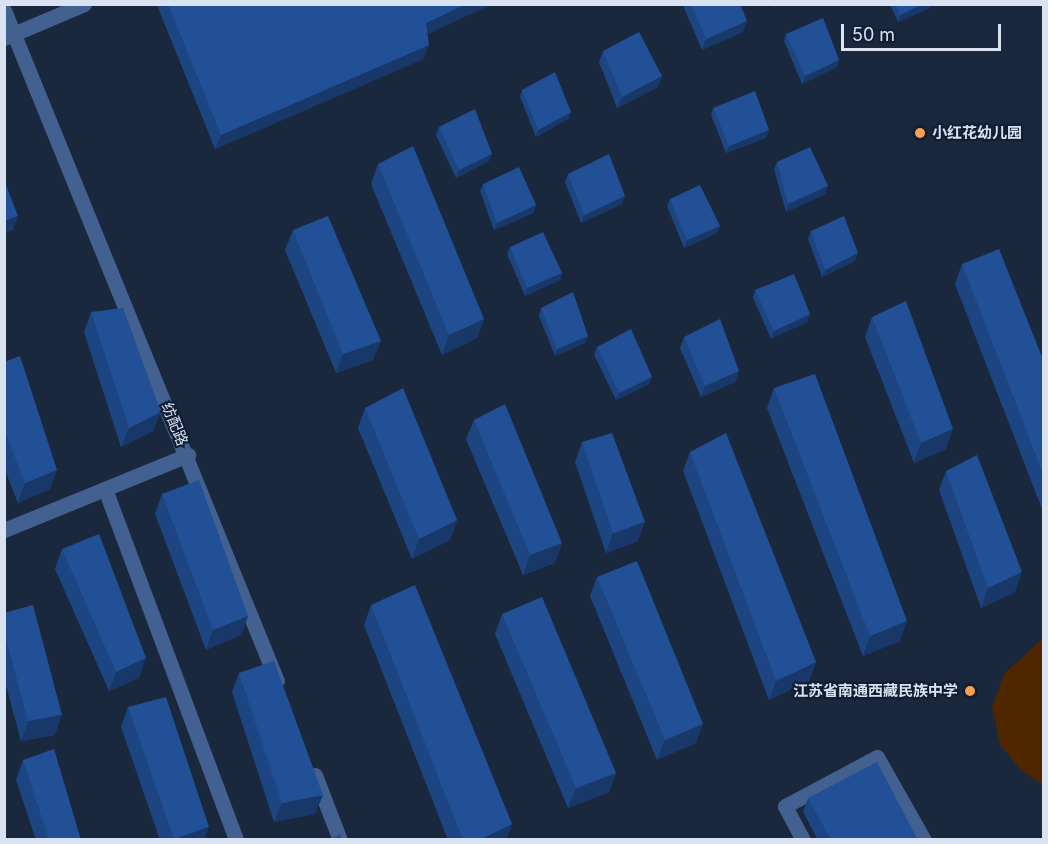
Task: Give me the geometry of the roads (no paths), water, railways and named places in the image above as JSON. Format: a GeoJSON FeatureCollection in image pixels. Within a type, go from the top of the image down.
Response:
{"type":"FeatureCollection","features":[{"type":"Feature","properties":{"kind":"street"},"geometry":{"type":"LineString","coordinates":[[9,36],[84,4]]}},
{"type":"Feature","properties":{"kind":"street","name":"纺配路"},"geometry":{"type":"LineString","coordinates":[[4,10],[9,36],[188,455],[284,697]]}},
{"type":"Feature","properties":{"kind":"street"},"geometry":{"type":"LineString","coordinates":[[4,530],[188,455]]}},
{"type":"Feature","properties":{"kind":"street"},"geometry":{"type":"LineString","coordinates":[[105,489],[236,840]]}},
{"type":"Feature","properties":{"kind":"street"},"geometry":{"type":"LineString","coordinates":[[803,840],[785,806],[877,757],[924,840]]}},
{"type":"Feature","properties":{"kind":"street"},"geometry":{"type":"LineString","coordinates":[[310,763],[340,840]]}},
{"type":"Feature","properties":{"kind":"place","name":"小红花幼儿园"},"geometry":{"type":"Point","coordinates":[920,133]}},
{"type":"Feature","properties":{"kind":"place","name":"江苏省南通西藏民族中学"},"geometry":{"type":"Point","coordinates":[970,691]}}]}
